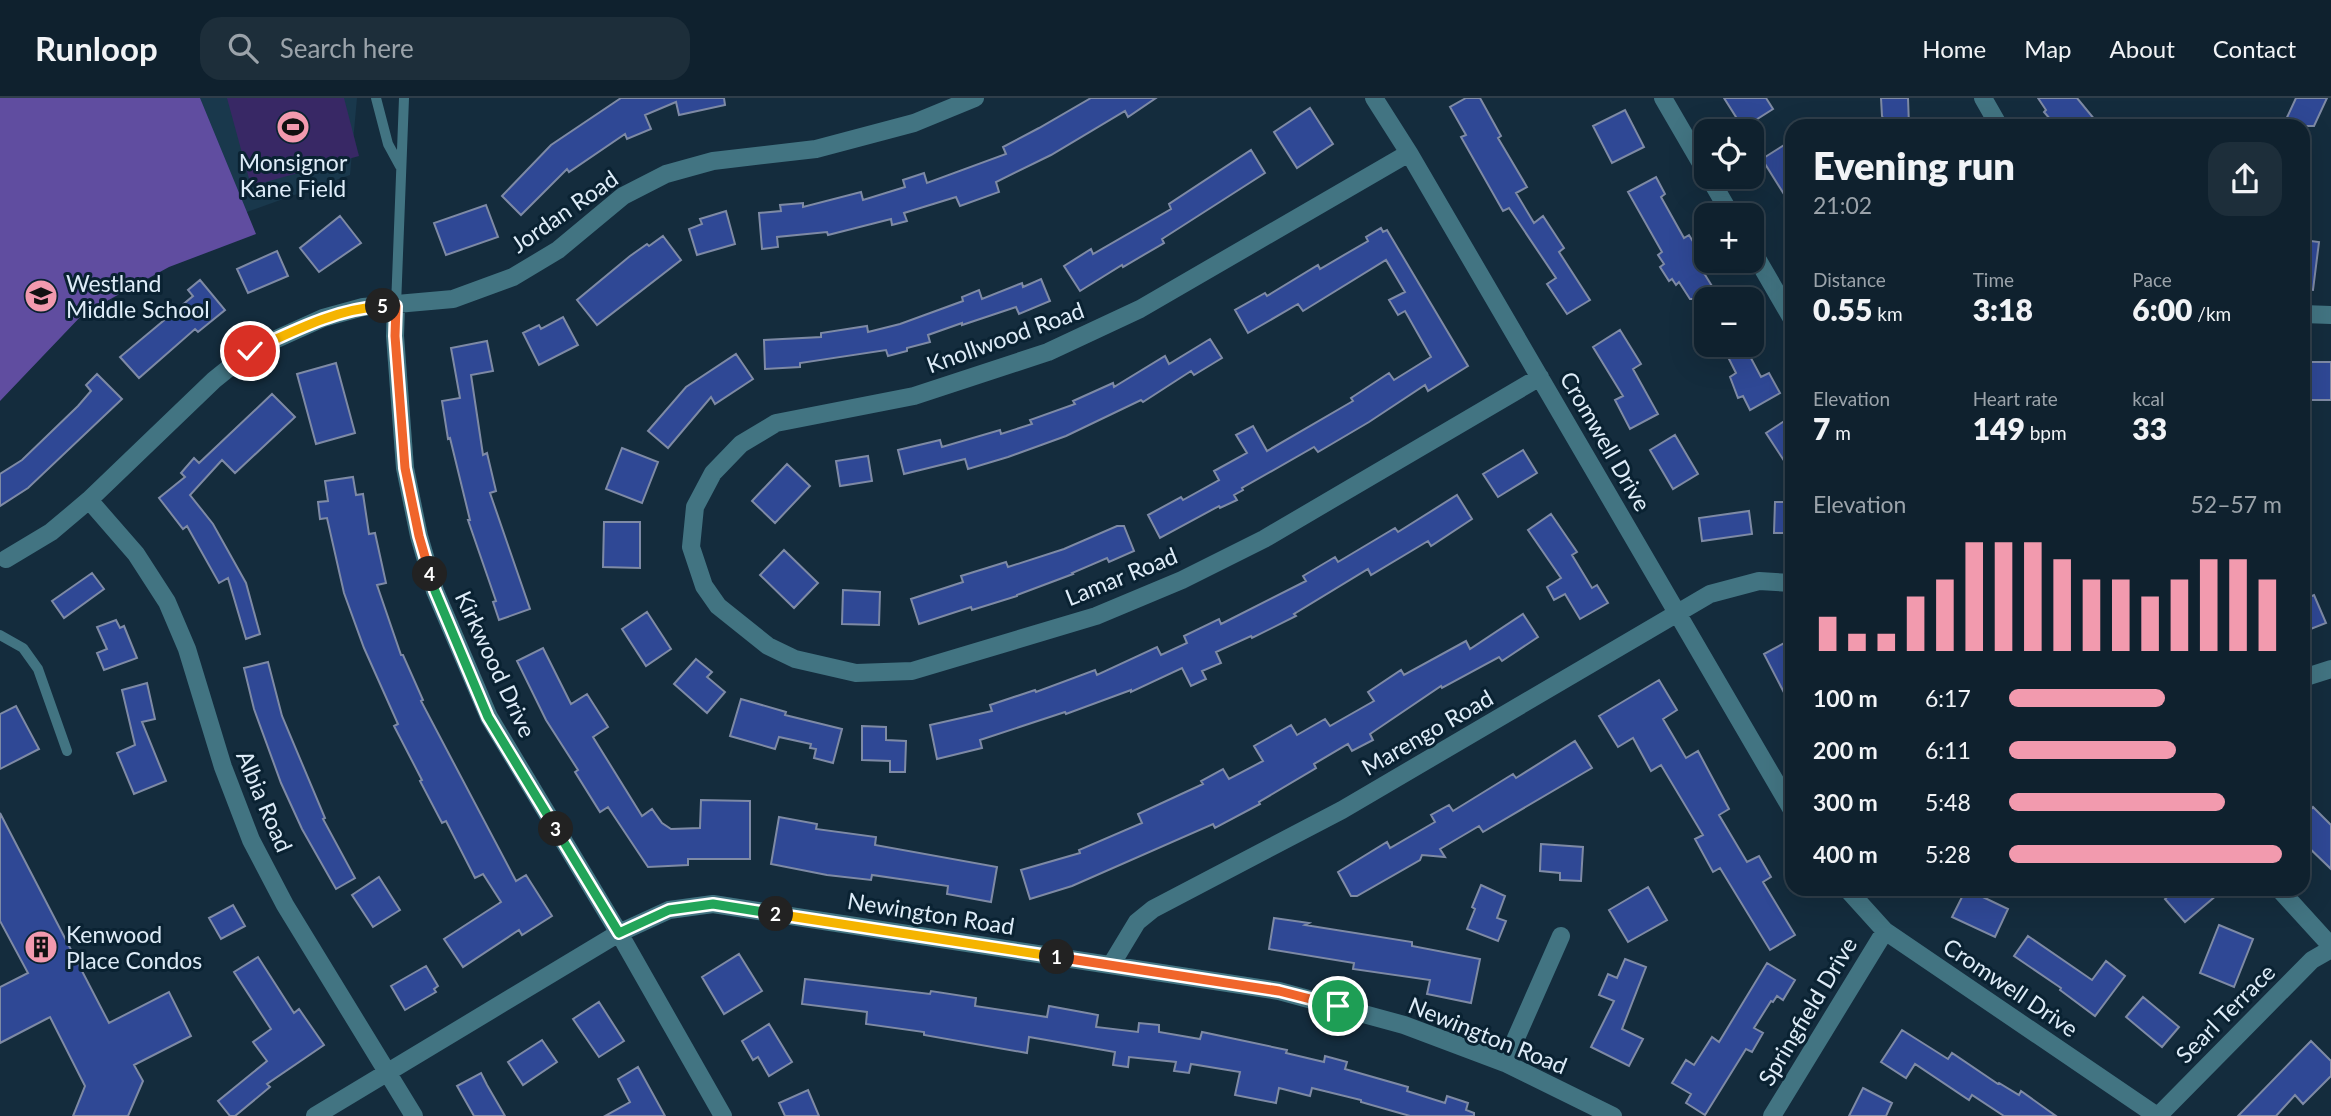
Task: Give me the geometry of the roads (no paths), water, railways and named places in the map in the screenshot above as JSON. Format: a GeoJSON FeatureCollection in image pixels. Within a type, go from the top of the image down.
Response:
{"type":"FeatureCollection","features":[{"type":"Feature","properties":{"kind":"street","name":"Jordan Road"},"geometry":{"type":"LineString","coordinates":[[6,559],[51,532],[89,500],[214,380],[250,351],[323,317],[363,307],[453,299],[513,277],[558,250],[623,196],[666,174],[713,161],[816,149],[914,123],[975,98]]}},
{"type":"Feature","properties":{"kind":"street","name":"Cromwell Drive"},"geometry":{"type":"LineString","coordinates":[[1374,98],[1409,153],[1785,798]]}},
{"type":"Feature","properties":{"kind":"street"},"geometry":{"type":"LineString","coordinates":[[1663,98],[1694,151]]}},
{"type":"Feature","properties":{"kind":"street"},"geometry":{"type":"LineString","coordinates":[[1983,98],[1995,119]]}},
{"type":"Feature","properties":{"kind":"street","name":"Knollwood Road"},"geometry":{"type":"LineString","coordinates":[[704,586],[691,547],[695,508],[713,473],[741,444],[776,422],[914,396],[1048,352],[1140,309],[1409,153]]}},
{"type":"Feature","properties":{"kind":"street"},"geometry":{"type":"LineString","coordinates":[[1764,271],[1785,307]]}},
{"type":"Feature","properties":{"kind":"street","name":"Kirkwood Drive"},"geometry":{"type":"LineString","coordinates":[[396,306],[395,336],[405,468],[419,536],[435,591],[488,717],[619,933],[723,1116]]}},
{"type":"Feature","properties":{"kind":"street"},"geometry":{"type":"LineString","coordinates":[[2310,314],[2331,315]]}},
{"type":"Feature","properties":{"kind":"street","name":"Lamar Road"},"geometry":{"type":"LineString","coordinates":[[704,586],[718,606],[768,646],[795,659],[856,673],[912,671],[1096,616],[1182,580],[1264,539],[1540,377]]}},
{"type":"Feature","properties":{"kind":"street","name":"Albia Road"},"geometry":{"type":"LineString","coordinates":[[89,500],[136,554],[167,602],[187,649],[222,767],[251,840],[285,905],[414,1116]]}},
{"type":"Feature","properties":{"kind":"street","name":"Marengo Road"},"geometry":{"type":"LineString","coordinates":[[1111,965],[1137,922],[1153,909],[1342,810],[1710,594],[1759,582],[1785,583]]}},
{"type":"Feature","properties":{"kind":"street"},"geometry":{"type":"LineString","coordinates":[[2310,676],[2331,669]]}},
{"type":"Feature","properties":{"kind":"street","name":"Cromwell Drive"},"geometry":{"type":"LineString","coordinates":[[1853,896],[1885,931],[2157,1116]]}},
{"type":"Feature","properties":{"kind":"street"},"geometry":{"type":"LineString","coordinates":[[2285,896],[2331,948]]}},
{"type":"Feature","properties":{"kind":"street","name":"Newington Road"},"geometry":{"type":"LineString","coordinates":[[315,1116],[619,933],[669,910],[713,904],[1279,991],[1404,1025],[1505,1063],[1613,1116]]}},
{"type":"Feature","properties":{"kind":"street","name":"Springfield Drive"},"geometry":{"type":"LineString","coordinates":[[1772,1116],[1885,931]]}},
{"type":"Feature","properties":{"kind":"street"},"geometry":{"type":"LineString","coordinates":[[1505,1063],[1561,936]]}},
{"type":"Feature","properties":{"kind":"street","name":"Searl Terrace"},"geometry":{"type":"LineString","coordinates":[[2157,1116],[2312,960],[2331,948]]}},
{"type":"Feature","properties":{"kind":"lane"},"geometry":{"type":"LineString","coordinates":[[376,98],[388,144],[401,168]]}},
{"type":"Feature","properties":{"kind":"lane"},"geometry":{"type":"LineString","coordinates":[[396,306],[404,98]]}},
{"type":"Feature","properties":{"kind":"lane"},"geometry":{"type":"LineString","coordinates":[[0,635],[23,648],[38,669],[67,751]]}},
{"type":"Feature","properties":{"kind":"place","name":"Monsignor Kane Field"},"geometry":{"type":"Point","coordinates":[293,127]}},
{"type":"Feature","properties":{"kind":"place","name":"Westland Middle School"},"geometry":{"type":"Point","coordinates":[41,296]}},
{"type":"Feature","properties":{"kind":"place","name":"Kenwood Place Condos"},"geometry":{"type":"Point","coordinates":[41,947]}}]}
